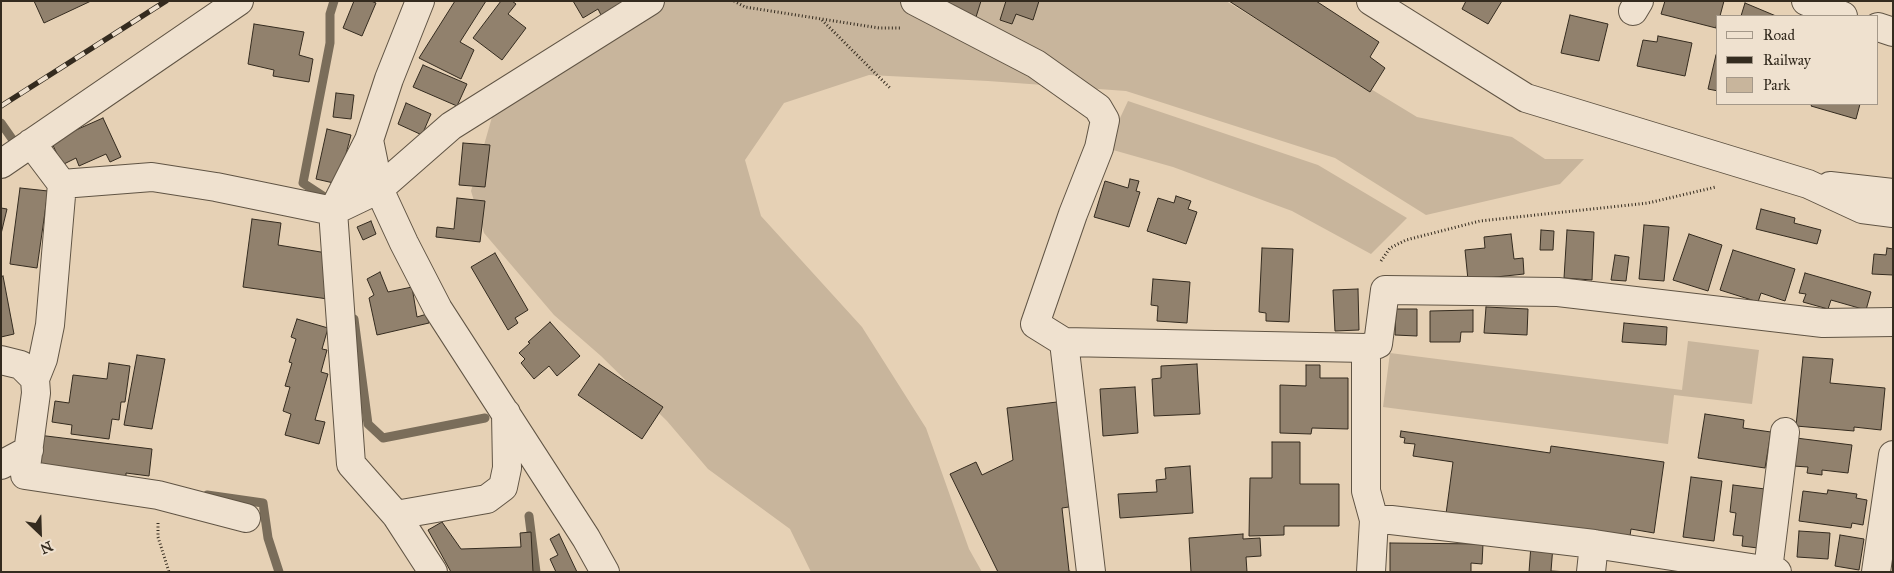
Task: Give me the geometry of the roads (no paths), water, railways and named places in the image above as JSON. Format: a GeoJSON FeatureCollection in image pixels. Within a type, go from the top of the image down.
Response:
{"type":"FeatureCollection","features":[{"type":"Feature","properties":{"kind":"street"},"geometry":{"type":"LineString","coordinates":[[1,164],[239,1]]}},
{"type":"Feature","properties":{"kind":"street"},"geometry":{"type":"LineString","coordinates":[[420,1],[389,79],[369,140],[333,212],[351,464],[396,515],[433,572]]}},
{"type":"Feature","properties":{"kind":"street"},"geometry":{"type":"LineString","coordinates":[[62,184],[152,177],[216,187],[333,212],[379,189],[451,126],[650,1]]}},
{"type":"Feature","properties":{"kind":"street"},"geometry":{"type":"LineString","coordinates":[[914,1],[1036,64],[1098,108],[1105,120],[1100,148],[1070,222],[1035,324],[1064,342],[1366,348],[1378,344],[1385,290],[1558,292],[1823,323],[1893,322]]}},
{"type":"Feature","properties":{"kind":"street"},"geometry":{"type":"LineString","coordinates":[[1371,1],[1526,98],[1808,184],[1862,209],[1893,214]]}},
{"type":"Feature","properties":{"kind":"street"},"geometry":{"type":"LineString","coordinates":[[1879,27],[1893,32]]}},
{"type":"Feature","properties":{"kind":"street"},"geometry":{"type":"LineString","coordinates":[[369,140],[379,189],[404,243],[438,308],[586,538],[605,572]]}},
{"type":"Feature","properties":{"kind":"street"},"geometry":{"type":"LineString","coordinates":[[31,144],[62,184],[50,325],[43,359],[35,379],[36,393],[25,475],[158,495],[246,518]]}},
{"type":"Feature","properties":{"kind":"street"},"geometry":{"type":"LineString","coordinates":[[1808,184],[1893,193]]}},
{"type":"Feature","properties":{"kind":"street"},"geometry":{"type":"LineString","coordinates":[[1064,342],[1091,572]]}},
{"type":"Feature","properties":{"kind":"street"},"geometry":{"type":"LineString","coordinates":[[1366,348],[1366,491],[1374,520],[1370,572]]}},
{"type":"Feature","properties":{"kind":"street"},"geometry":{"type":"LineString","coordinates":[[1,360],[21,365],[35,379]]}},
{"type":"Feature","properties":{"kind":"street"},"geometry":{"type":"LineString","coordinates":[[396,515],[487,499],[503,487],[507,468],[506,413]]}},
{"type":"Feature","properties":{"kind":"street"},"geometry":{"type":"LineString","coordinates":[[1374,520],[1391,520],[1594,544],[1764,571],[1785,432]]}},
{"type":"Feature","properties":{"kind":"street"},"geometry":{"type":"LineString","coordinates":[[1,465],[29,450]]}},
{"type":"Feature","properties":{"kind":"street"},"geometry":{"type":"LineString","coordinates":[[1876,572],[1893,455]]}},
{"type":"Feature","properties":{"kind":"street"},"geometry":{"type":"LineString","coordinates":[[1592,572],[1594,544]]}},
{"type":"Feature","properties":{"kind":"waterway"},"geometry":{"type":"LineString","coordinates":[[326,198],[303,183],[330,43],[330,14],[334,1]]}},
{"type":"Feature","properties":{"kind":"waterway"},"geometry":{"type":"LineString","coordinates":[[1,123],[15,143]]}},
{"type":"Feature","properties":{"kind":"waterway"},"geometry":{"type":"LineString","coordinates":[[354,319],[368,424],[383,438],[485,418]]}},
{"type":"Feature","properties":{"kind":"waterway"},"geometry":{"type":"LineString","coordinates":[[207,495],[263,503],[268,538],[279,572]]}},
{"type":"Feature","properties":{"kind":"waterway"},"geometry":{"type":"LineString","coordinates":[[529,516],[536,572]]}},
{"type":"Feature","properties":{"kind":"railway"},"geometry":{"type":"LineString","coordinates":[[1,106],[166,1]]}}]}
